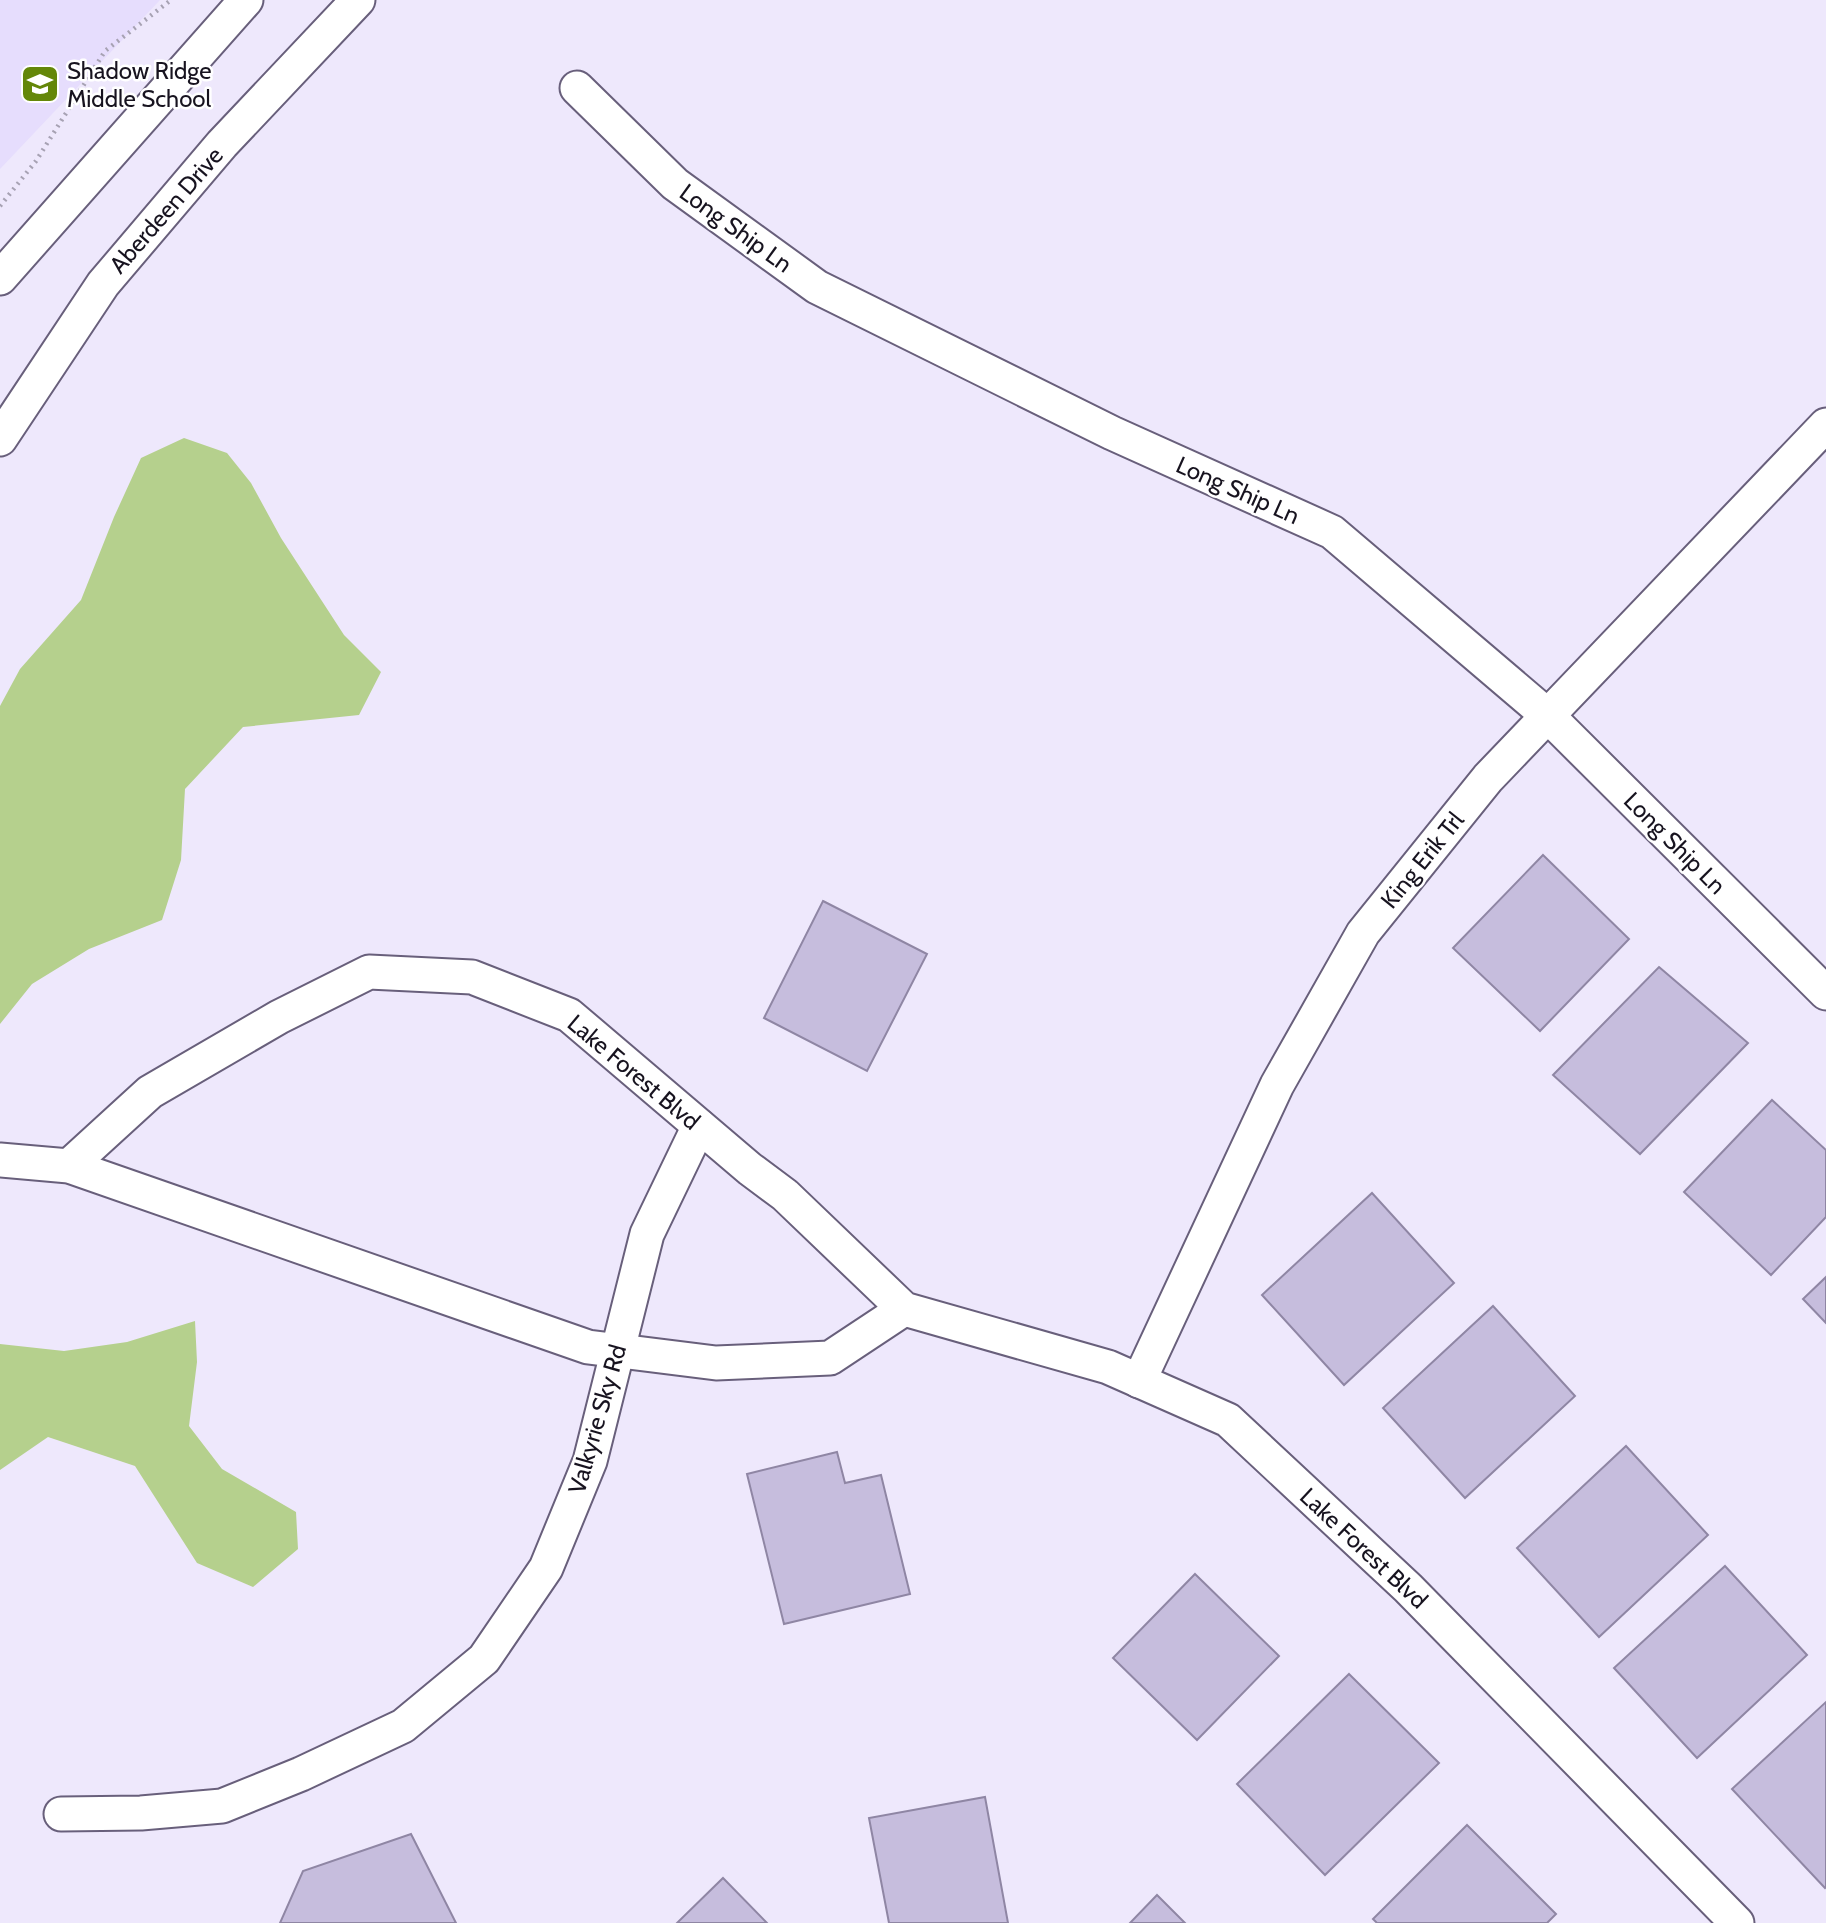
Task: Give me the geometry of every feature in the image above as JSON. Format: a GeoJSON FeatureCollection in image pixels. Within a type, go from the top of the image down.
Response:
{"type":"FeatureCollection","features":[{"type":"Feature","properties":{"kind":"street"},"geometry":{"type":"LineString","coordinates":[[0,278],[246,0]]}},
{"type":"Feature","properties":{"kind":"street","name":"Aberdeen Drive"},"geometry":{"type":"LineString","coordinates":[[0,439],[103,284],[222,144],[358,0]]}},
{"type":"Feature","properties":{"kind":"street","name":"Long Ship Ln"},"geometry":{"type":"LineString","coordinates":[[577,88],[675,184],[817,287],[1112,433],[1332,532],[1547,715],[1826,993]]}},
{"type":"Feature","properties":{"kind":"street","name":"King Erik Trl"},"geometry":{"type":"LineString","coordinates":[[1139,1381],[1277,1085],[1363,933],[1488,778],[1826,425]]}},
{"type":"Feature","properties":{"kind":"street","name":"Lake Forest Blvd"},"geometry":{"type":"LineString","coordinates":[[69,1166],[150,1092],[279,1017],[369,972],[472,977],[569,1015],[785,1195],[904,1309],[1108,1367],[1228,1420],[1408,1588],[1737,1923]]}},
{"type":"Feature","properties":{"kind":"street","name":"Valkyrie Sky Rd"},"geometry":{"type":"LineString","coordinates":[[61,1814],[141,1813],[222,1805],[302,1774],[403,1726],[484,1659],[546,1569],[590,1461],[647,1234],[699,1126]]}},
{"type":"Feature","properties":{"kind":"street"},"geometry":{"type":"LineString","coordinates":[[1,1160],[69,1166],[588,1347],[716,1363],[830,1358],[904,1309]]}},
{"type":"Feature","properties":{"kind":"path"},"geometry":{"type":"LineString","coordinates":[[0,206],[36,161],[105,51],[171,0]]}},
{"type":"Feature","properties":{"kind":"shaded area","name":"Shadow Ridge Middle School"},"geometry":{"type":"Polygon","coordinates":[[[0,0],[160,0],[0,169],[0,0]]]}},
{"type":"Feature","properties":{"kind":"shaded area"},"geometry":{"type":"Polygon","coordinates":[[[184,438],[227,453],[251,483],[281,538],[344,635],[381,672],[359,715],[243,727],[185,789],[181,860],[162,920],[89,949],[32,984],[0,1024],[0,706],[20,669],[81,600],[141,458],[184,438]]]}},
{"type":"Feature","properties":{"kind":"shaded area"},"geometry":{"type":"Polygon","coordinates":[[[195,1321],[197,1362],[189,1426],[222,1469],[296,1512],[298,1549],[253,1587],[197,1563],[135,1466],[48,1437],[0,1470],[0,1344],[64,1351],[127,1342],[195,1321]]]}},
{"type":"Feature","properties":{"kind":"building"},"geometry":{"type":"Polygon","coordinates":[[[1543,855],[1629,939],[1540,1031],[1453,948],[1543,855]]]}},
{"type":"Feature","properties":{"kind":"building"},"geometry":{"type":"Polygon","coordinates":[[[823,901],[927,954],[867,1071],[764,1018],[823,901]]]}},
{"type":"Feature","properties":{"kind":"building"},"geometry":{"type":"Polygon","coordinates":[[[1659,967],[1748,1043],[1640,1154],[1553,1075],[1659,967]]]}},
{"type":"Feature","properties":{"kind":"building"},"geometry":{"type":"Polygon","coordinates":[[[1772,1100],[1826,1150],[1826,1217],[1771,1275],[1684,1192],[1772,1100]]]}},
{"type":"Feature","properties":{"kind":"building"},"geometry":{"type":"Polygon","coordinates":[[[1372,1193],[1454,1283],[1344,1385],[1262,1295],[1372,1193]]]}},
{"type":"Feature","properties":{"kind":"building"},"geometry":{"type":"Polygon","coordinates":[[[1826,1277],[1826,1323],[1803,1299],[1826,1277]]]}},
{"type":"Feature","properties":{"kind":"building"},"geometry":{"type":"Polygon","coordinates":[[[1493,1306],[1575,1396],[1465,1498],[1383,1408],[1493,1306]]]}},
{"type":"Feature","properties":{"kind":"building"},"geometry":{"type":"Polygon","coordinates":[[[1626,1446],[1708,1535],[1599,1637],[1517,1548],[1626,1446]]]}},
{"type":"Feature","properties":{"kind":"building"},"geometry":{"type":"Polygon","coordinates":[[[837,1452],[845,1483],[881,1475],[910,1594],[784,1624],[747,1474],[837,1452]]]}},
{"type":"Feature","properties":{"kind":"building"},"geometry":{"type":"Polygon","coordinates":[[[1725,1566],[1807,1655],[1697,1758],[1614,1668],[1725,1566]]]}},
{"type":"Feature","properties":{"kind":"building"},"geometry":{"type":"Polygon","coordinates":[[[1195,1574],[1279,1656],[1197,1740],[1113,1658],[1195,1574]]]}},
{"type":"Feature","properties":{"kind":"building"},"geometry":{"type":"Polygon","coordinates":[[[1349,1674],[1439,1763],[1325,1875],[1237,1784],[1349,1674]]]}},
{"type":"Feature","properties":{"kind":"building"},"geometry":{"type":"Polygon","coordinates":[[[1826,1702],[1826,1887],[1825,1888],[1732,1789],[1826,1702]]]}},
{"type":"Feature","properties":{"kind":"building"},"geometry":{"type":"Polygon","coordinates":[[[985,1797],[1008,1923],[889,1923],[869,1818],[985,1797]]]}},
{"type":"Feature","properties":{"kind":"building"},"geometry":{"type":"Polygon","coordinates":[[[1467,1825],[1556,1914],[1547,1923],[1377,1923],[1373,1919],[1467,1825]]]}},
{"type":"Feature","properties":{"kind":"building"},"geometry":{"type":"Polygon","coordinates":[[[411,1834],[456,1923],[280,1923],[303,1871],[411,1834]]]}},
{"type":"Feature","properties":{"kind":"building"},"geometry":{"type":"Polygon","coordinates":[[[723,1878],[767,1923],[677,1923],[723,1878]]]}},
{"type":"Feature","properties":{"kind":"building"},"geometry":{"type":"Polygon","coordinates":[[[1157,1895],[1185,1923],[1130,1923],[1157,1895]]]}},
{"type":"Feature","properties":{"kind":"place","name":"Shadow Ridge Middle School"},"geometry":{"type":"Point","coordinates":[40,84]}}]}
